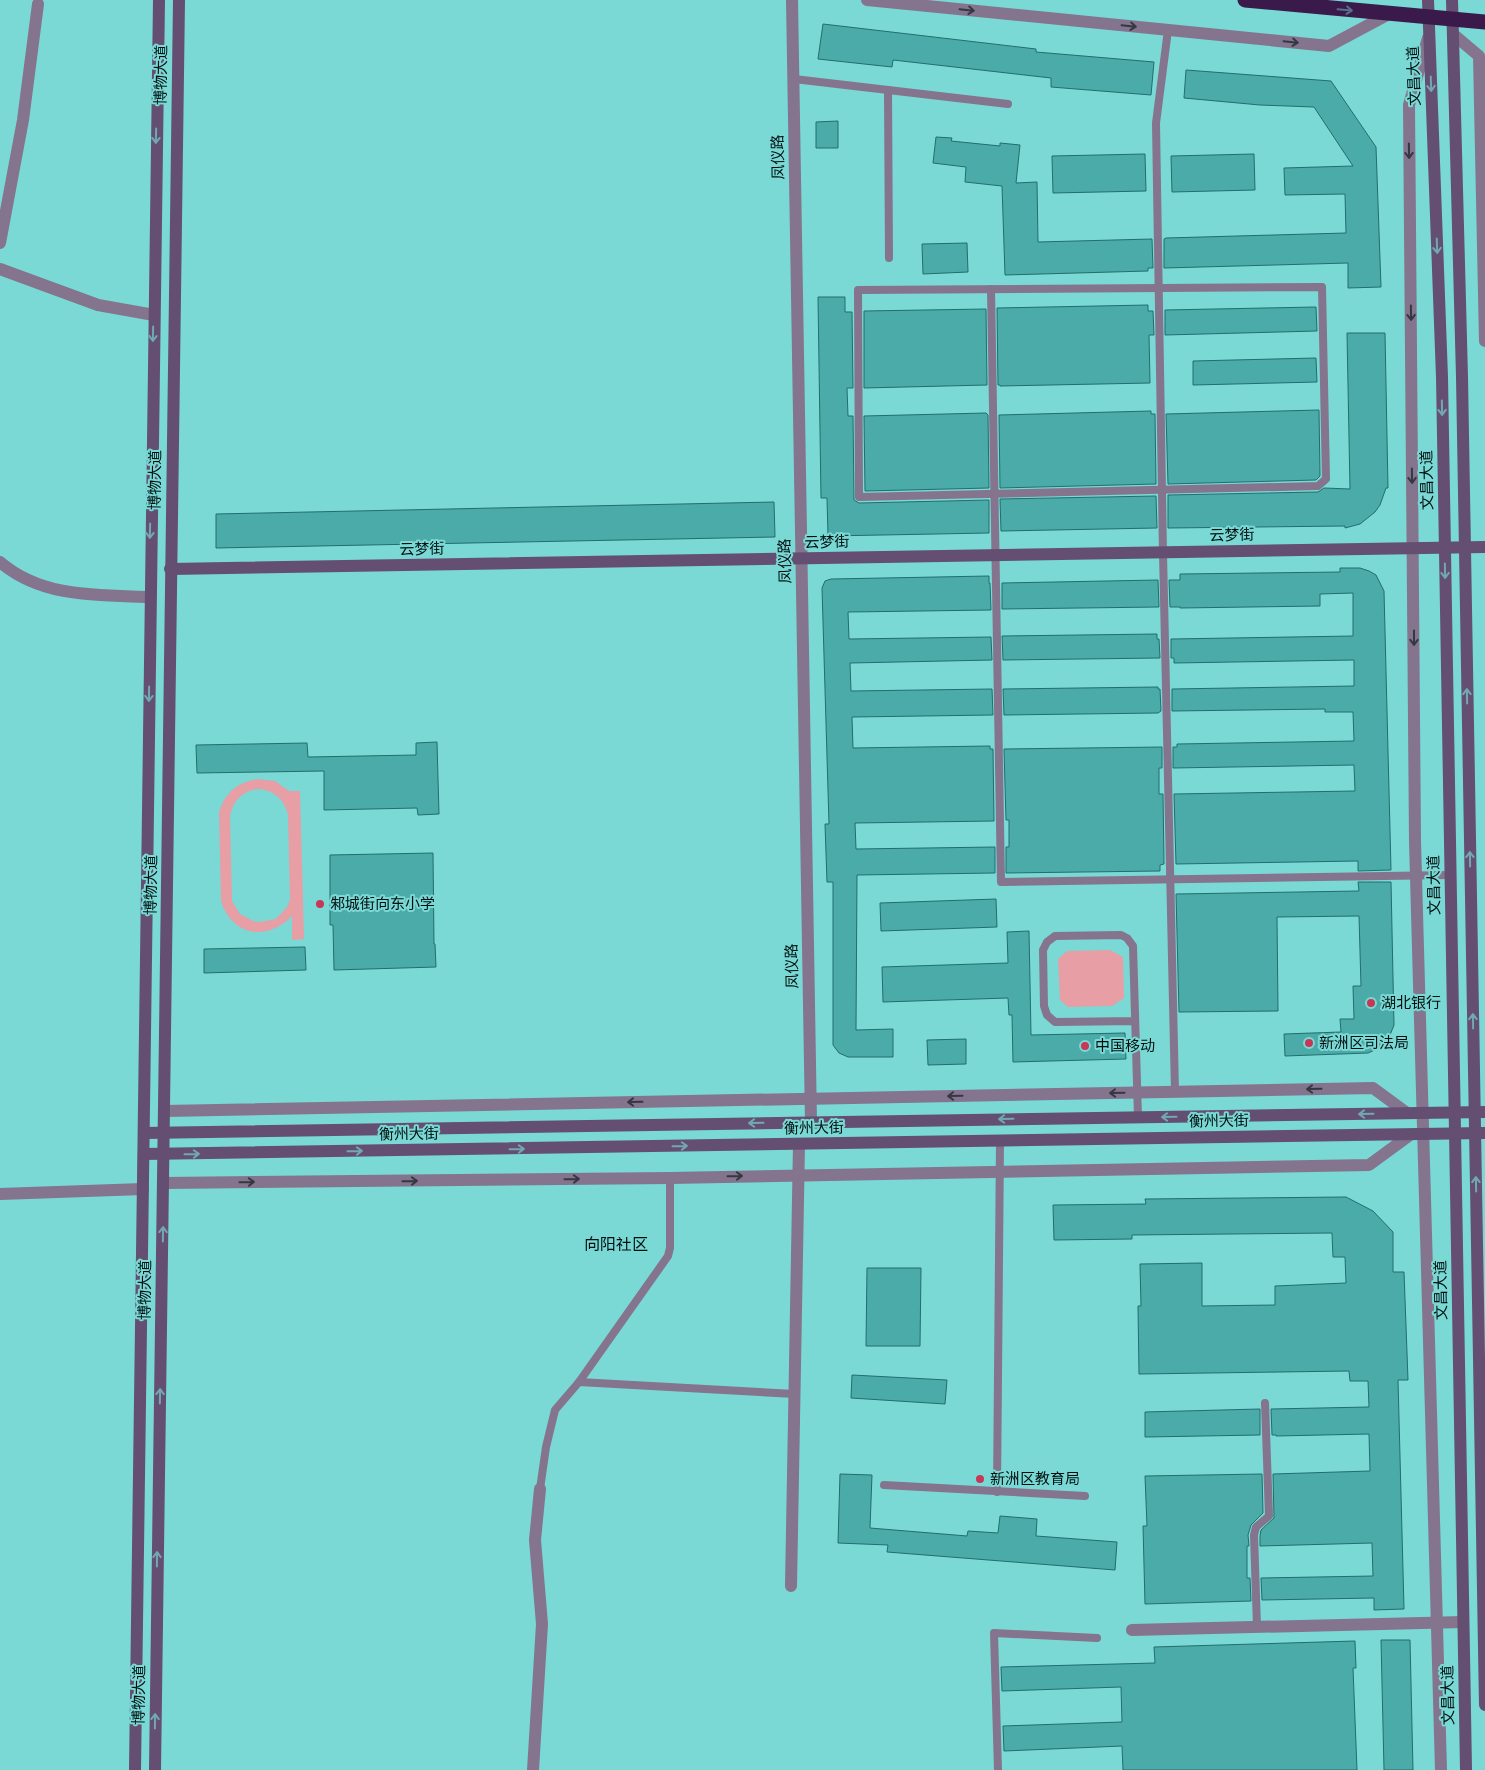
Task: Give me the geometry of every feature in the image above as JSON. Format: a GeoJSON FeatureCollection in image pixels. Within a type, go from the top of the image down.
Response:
{"type":"FeatureCollection","features":[{"type":"Feature","properties":{"kind":"highway"},"geometry":{"type":"LineString","coordinates":[[1244,0],[1485,22]]}},
{"type":"Feature","properties":{"kind":"main road","name":"博物大道"},"geometry":{"type":"LineString","coordinates":[[135,1770],[159,0]]}},
{"type":"Feature","properties":{"kind":"main road","name":"博物大道"},"geometry":{"type":"LineString","coordinates":[[155,1770],[179,0]]}},
{"type":"Feature","properties":{"kind":"main road","name":"文昌大道"},"geometry":{"type":"LineString","coordinates":[[1428,0],[1441,367],[1445,548],[1466,1770]]}},
{"type":"Feature","properties":{"kind":"main road"},"geometry":{"type":"LineString","coordinates":[[1452,0],[1480,1112],[1485,1705]]}},
{"type":"Feature","properties":{"kind":"main road","name":"云梦街"},"geometry":{"type":"LineString","coordinates":[[170,569],[1485,547]]}},
{"type":"Feature","properties":{"kind":"main road","name":"衡州大街"},"geometry":{"type":"LineString","coordinates":[[144,1133],[1480,1112]]}},
{"type":"Feature","properties":{"kind":"main road","name":"衡州大街"},"geometry":{"type":"LineString","coordinates":[[144,1154],[1480,1133]]}},
{"type":"Feature","properties":{"kind":"street","name":"凤仪路"},"geometry":{"type":"LineString","coordinates":[[792,0],[811,1122]]}},
{"type":"Feature","properties":{"kind":"street"},"geometry":{"type":"LineString","coordinates":[[866,0],[1330,46],[1389,14]]}},
{"type":"Feature","properties":{"kind":"street"},"geometry":{"type":"LineString","coordinates":[[0,242],[23,120],[38,4]]}},
{"type":"Feature","properties":{"kind":"street"},"geometry":{"type":"LineString","coordinates":[[1453,34],[1479,56],[1485,341]]}},
{"type":"Feature","properties":{"kind":"street"},"geometry":{"type":"LineString","coordinates":[[1429,35],[1409,105],[1416,876],[1441,1770]]}},
{"type":"Feature","properties":{"kind":"street"},"geometry":{"type":"LineString","coordinates":[[0,268],[98,305],[154,315]]}},
{"type":"Feature","properties":{"kind":"street"},"geometry":{"type":"LineString","coordinates":[[0,562],[20,576],[52,590],[70,593],[150,597]]}},
{"type":"Feature","properties":{"kind":"street"},"geometry":{"type":"LineString","coordinates":[[165,1111],[1373,1088],[1408,1113]]}},
{"type":"Feature","properties":{"kind":"street"},"geometry":{"type":"LineString","coordinates":[[164,1183],[670,1178],[1369,1164],[1410,1135]]}},
{"type":"Feature","properties":{"kind":"street"},"geometry":{"type":"LineString","coordinates":[[791,1586],[799,1144]]}},
{"type":"Feature","properties":{"kind":"street"},"geometry":{"type":"LineString","coordinates":[[0,1194],[143,1189]]}},
{"type":"Feature","properties":{"kind":"street"},"geometry":{"type":"LineString","coordinates":[[533,1770],[542,1624],[535,1540],[540,1489]]}},
{"type":"Feature","properties":{"kind":"street"},"geometry":{"type":"LineString","coordinates":[[1132,1630],[1463,1622]]}},
{"type":"Feature","properties":{"kind":"lane"},"geometry":{"type":"LineString","coordinates":[[1168,30],[1156,123],[1174,1092]]}},
{"type":"Feature","properties":{"kind":"lane"},"geometry":{"type":"LineString","coordinates":[[794,79],[1008,104]]}},
{"type":"Feature","properties":{"kind":"lane"},"geometry":{"type":"LineString","coordinates":[[888,90],[889,258]]}},
{"type":"Feature","properties":{"kind":"lane"},"geometry":{"type":"LineString","coordinates":[[1322,287],[1326,479],[1318,486],[859,497],[858,290],[1159,288],[1322,287]]}},
{"type":"Feature","properties":{"kind":"lane"},"geometry":{"type":"LineString","coordinates":[[991,289],[1000,882],[1450,875]]}},
{"type":"Feature","properties":{"kind":"lane"},"geometry":{"type":"LineString","coordinates":[[1135,1021],[1055,1022],[1050,1019],[1044,1006],[1043,950],[1047,942],[1056,936],[1121,935],[1127,938],[1133,946],[1138,1117]]}},
{"type":"Feature","properties":{"kind":"lane"},"geometry":{"type":"LineString","coordinates":[[997,1492],[1000,1141]]}},
{"type":"Feature","properties":{"kind":"lane"},"geometry":{"type":"LineString","coordinates":[[540,1489],[546,1448],[555,1410],[579,1382],[668,1256],[670,1248],[670,1178]]}},
{"type":"Feature","properties":{"kind":"lane"},"geometry":{"type":"LineString","coordinates":[[579,1382],[795,1394]]}},
{"type":"Feature","properties":{"kind":"lane"},"geometry":{"type":"LineString","coordinates":[[1257,1627],[1254,1535],[1256,1527],[1268,1516],[1264,1403]]}},
{"type":"Feature","properties":{"kind":"lane"},"geometry":{"type":"LineString","coordinates":[[884,1485],[1085,1496]]}},
{"type":"Feature","properties":{"kind":"lane"},"geometry":{"type":"LineString","coordinates":[[998,1770],[994,1632],[1097,1638]]}},
{"type":"Feature","properties":{"kind":"shaded area"},"geometry":{"type":"Polygon","coordinates":[[[251,780],[275,781],[289,791],[300,791],[304,939],[292,940],[292,916],[272,930],[251,931],[233,922],[226,913],[221,901],[219,812],[228,794],[238,786],[251,780]],[[252,790],[243,794],[233,806],[230,816],[232,901],[240,914],[253,921],[260,922],[276,919],[287,907],[290,900],[288,815],[284,804],[278,796],[264,790],[252,790]]]}},
{"type":"Feature","properties":{"kind":"shaded area"},"geometry":{"type":"Polygon","coordinates":[[[1110,950],[1123,957],[1124,998],[1112,1006],[1068,1007],[1060,1000],[1058,959],[1067,951],[1110,950]]]}},
{"type":"Feature","properties":{"kind":"building"},"geometry":{"type":"Polygon","coordinates":[[[823,24],[1036,49],[1036,52],[1154,62],[1151,95],[1051,87],[1051,78],[893,60],[892,67],[818,59],[823,24]]]}},
{"type":"Feature","properties":{"kind":"building"},"geometry":{"type":"Polygon","coordinates":[[[1186,70],[1331,81],[1376,147],[1381,287],[1348,288],[1348,263],[1164,268],[1164,239],[1166,238],[1346,233],[1345,194],[1285,195],[1284,168],[1353,166],[1314,107],[1260,105],[1184,98],[1186,70]]]}},
{"type":"Feature","properties":{"kind":"building"},"geometry":{"type":"Polygon","coordinates":[[[838,121],[838,148],[816,148],[816,122],[838,121]]]}},
{"type":"Feature","properties":{"kind":"building"},"geometry":{"type":"Polygon","coordinates":[[[936,137],[952,138],[951,141],[1000,146],[1000,143],[1020,145],[1016,183],[1037,182],[1038,242],[1152,239],[1153,268],[1148,268],[1148,271],[1005,275],[1002,186],[965,182],[966,167],[933,163],[936,137]]]}},
{"type":"Feature","properties":{"kind":"building"},"geometry":{"type":"Polygon","coordinates":[[[1145,154],[1146,191],[1053,193],[1052,156],[1145,154]]]}},
{"type":"Feature","properties":{"kind":"building"},"geometry":{"type":"Polygon","coordinates":[[[1254,154],[1255,190],[1172,192],[1171,156],[1254,154]]]}},
{"type":"Feature","properties":{"kind":"building"},"geometry":{"type":"Polygon","coordinates":[[[967,243],[968,272],[923,274],[922,244],[967,243]]]}},
{"type":"Feature","properties":{"kind":"building"},"geometry":{"type":"Polygon","coordinates":[[[818,297],[845,297],[845,312],[852,312],[853,388],[847,388],[848,416],[853,416],[854,500],[859,503],[989,500],[989,533],[828,536],[827,498],[821,498],[818,297]]]}},
{"type":"Feature","properties":{"kind":"building"},"geometry":{"type":"Polygon","coordinates":[[[1148,305],[1148,311],[1153,311],[1154,335],[1149,335],[1150,383],[998,385],[997,308],[1148,305]]]}},
{"type":"Feature","properties":{"kind":"building"},"geometry":{"type":"Polygon","coordinates":[[[1316,307],[1317,331],[1165,335],[1165,310],[1316,307]]]}},
{"type":"Feature","properties":{"kind":"building"},"geometry":{"type":"Polygon","coordinates":[[[986,309],[987,385],[864,388],[864,311],[986,309]]]}},
{"type":"Feature","properties":{"kind":"building"},"geometry":{"type":"Polygon","coordinates":[[[1347,333],[1385,333],[1388,488],[1386,488],[1380,505],[1375,512],[1360,524],[1345,528],[1345,526],[1168,528],[1168,495],[1318,492],[1324,488],[1350,489],[1347,333]]]}},
{"type":"Feature","properties":{"kind":"building"},"geometry":{"type":"Polygon","coordinates":[[[1316,358],[1317,382],[1193,385],[1193,361],[1316,358]]]}},
{"type":"Feature","properties":{"kind":"building"},"geometry":{"type":"Polygon","coordinates":[[[1319,410],[1320,476],[1316,480],[1168,484],[1166,414],[1319,410]]]}},
{"type":"Feature","properties":{"kind":"building"},"geometry":{"type":"Polygon","coordinates":[[[1151,411],[1151,414],[1155,414],[1156,484],[1000,488],[999,415],[1151,411]]]}},
{"type":"Feature","properties":{"kind":"building"},"geometry":{"type":"Polygon","coordinates":[[[986,413],[988,415],[989,488],[865,491],[864,416],[986,413]]]}},
{"type":"Feature","properties":{"kind":"building"},"geometry":{"type":"Polygon","coordinates":[[[1156,496],[1157,528],[1001,531],[1000,499],[1156,496]]]}},
{"type":"Feature","properties":{"kind":"building"},"geometry":{"type":"Polygon","coordinates":[[[774,502],[775,537],[216,548],[216,514],[774,502]]]}},
{"type":"Feature","properties":{"kind":"building"},"geometry":{"type":"Polygon","coordinates":[[[1340,568],[1360,568],[1369,571],[1376,575],[1384,591],[1391,870],[1358,871],[1358,861],[1176,864],[1174,794],[1355,791],[1354,765],[1173,768],[1173,747],[1177,747],[1177,744],[1354,741],[1353,712],[1325,712],[1325,709],[1172,711],[1172,689],[1354,686],[1354,660],[1174,663],[1174,658],[1171,658],[1171,639],[1353,636],[1353,593],[1320,594],[1320,606],[1180,608],[1170,607],[1169,580],[1180,580],[1180,574],[1340,572],[1340,568]]]}},
{"type":"Feature","properties":{"kind":"building"},"geometry":{"type":"Polygon","coordinates":[[[989,576],[991,610],[848,612],[849,639],[991,637],[992,660],[850,663],[851,691],[992,689],[993,715],[852,717],[853,748],[990,746],[990,749],[993,749],[994,821],[855,823],[856,849],[995,847],[995,873],[857,875],[856,1030],[893,1029],[893,1057],[848,1057],[839,1053],[833,1045],[833,882],[827,882],[825,824],[829,824],[822,588],[825,581],[831,579],[989,576]]]}},
{"type":"Feature","properties":{"kind":"building"},"geometry":{"type":"Polygon","coordinates":[[[1158,580],[1159,607],[1002,609],[1002,583],[1158,580]]]}},
{"type":"Feature","properties":{"kind":"building"},"geometry":{"type":"Polygon","coordinates":[[[1157,634],[1160,658],[1003,660],[1002,636],[1157,634]]]}},
{"type":"Feature","properties":{"kind":"building"},"geometry":{"type":"Polygon","coordinates":[[[1158,687],[1160,689],[1161,711],[1158,713],[1004,715],[1003,689],[1158,687]]]}},
{"type":"Feature","properties":{"kind":"building"},"geometry":{"type":"Polygon","coordinates":[[[437,742],[439,814],[418,815],[417,808],[324,810],[324,771],[197,773],[196,745],[307,743],[308,757],[416,755],[416,743],[437,742]]]}},
{"type":"Feature","properties":{"kind":"building"},"geometry":{"type":"Polygon","coordinates":[[[1162,747],[1162,768],[1159,768],[1159,794],[1163,794],[1164,864],[1160,865],[1160,871],[1006,873],[1006,847],[1009,847],[1009,820],[1006,820],[1004,749],[1162,747]]]}},
{"type":"Feature","properties":{"kind":"building"},"geometry":{"type":"Polygon","coordinates":[[[433,853],[436,967],[334,970],[333,925],[330,925],[330,855],[433,853]]]}},
{"type":"Feature","properties":{"kind":"building"},"geometry":{"type":"Polygon","coordinates":[[[1358,882],[1391,882],[1394,1025],[1390,1035],[1377,1049],[1368,1053],[1285,1056],[1284,1034],[1341,1032],[1340,1019],[1354,1019],[1353,986],[1361,986],[1359,916],[1277,917],[1278,1011],[1179,1012],[1176,894],[1359,891],[1358,882]]]}},
{"type":"Feature","properties":{"kind":"building"},"geometry":{"type":"Polygon","coordinates":[[[996,899],[997,927],[881,931],[880,903],[996,899]]]}},
{"type":"Feature","properties":{"kind":"building"},"geometry":{"type":"Polygon","coordinates":[[[1029,931],[1031,1035],[1125,1033],[1126,1059],[1013,1062],[1012,1015],[1009,1015],[1008,998],[883,1002],[882,967],[1008,963],[1007,932],[1029,931]]]}},
{"type":"Feature","properties":{"kind":"building"},"geometry":{"type":"Polygon","coordinates":[[[305,947],[306,970],[204,973],[204,949],[305,947]]]}},
{"type":"Feature","properties":{"kind":"building"},"geometry":{"type":"Polygon","coordinates":[[[966,1039],[966,1064],[928,1065],[927,1040],[966,1039]]]}},
{"type":"Feature","properties":{"kind":"building"},"geometry":{"type":"Polygon","coordinates":[[[1346,1197],[1373,1211],[1393,1232],[1393,1272],[1404,1272],[1408,1380],[1398,1380],[1404,1609],[1374,1610],[1374,1598],[1262,1600],[1261,1578],[1373,1576],[1372,1543],[1260,1546],[1261,1530],[1274,1518],[1273,1474],[1370,1471],[1369,1434],[1272,1435],[1271,1409],[1369,1407],[1368,1381],[1350,1381],[1349,1371],[1139,1374],[1138,1306],[1141,1306],[1140,1264],[1202,1263],[1202,1306],[1275,1305],[1275,1286],[1346,1283],[1345,1257],[1333,1257],[1332,1233],[1132,1235],[1132,1239],[1054,1240],[1053,1205],[1146,1204],[1145,1199],[1346,1197]]]}},
{"type":"Feature","properties":{"kind":"building"},"geometry":{"type":"Polygon","coordinates":[[[867,1268],[921,1268],[920,1346],[866,1346],[867,1268]]]}},
{"type":"Feature","properties":{"kind":"building"},"geometry":{"type":"Polygon","coordinates":[[[852,1375],[947,1380],[945,1404],[851,1398],[852,1375]]]}},
{"type":"Feature","properties":{"kind":"building"},"geometry":{"type":"Polygon","coordinates":[[[1260,1409],[1260,1435],[1145,1437],[1145,1412],[1260,1409]]]}},
{"type":"Feature","properties":{"kind":"building"},"geometry":{"type":"Polygon","coordinates":[[[840,1474],[872,1475],[870,1528],[967,1536],[968,1531],[998,1533],[1000,1516],[1037,1519],[1036,1536],[1117,1542],[1115,1570],[887,1552],[888,1545],[838,1543],[840,1474]]]}},
{"type":"Feature","properties":{"kind":"building"},"geometry":{"type":"Polygon","coordinates":[[[1262,1474],[1263,1513],[1251,1525],[1248,1535],[1249,1546],[1247,1546],[1247,1578],[1250,1578],[1251,1601],[1145,1604],[1143,1526],[1147,1526],[1145,1476],[1262,1474]]]}},
{"type":"Feature","properties":{"kind":"building"},"geometry":{"type":"Polygon","coordinates":[[[1381,1640],[1410,1640],[1413,1770],[1384,1770],[1381,1640]]]}},
{"type":"Feature","properties":{"kind":"building"},"geometry":{"type":"Polygon","coordinates":[[[1355,1641],[1356,1668],[1353,1668],[1357,1770],[1123,1770],[1122,1746],[1004,1751],[1003,1726],[1122,1722],[1121,1687],[1002,1691],[1001,1667],[1155,1663],[1154,1647],[1355,1641]]]}},
{"type":"Feature","properties":{"kind":"place","name":"邾城街向东小学"},"geometry":{"type":"Point","coordinates":[320,904]}},
{"type":"Feature","properties":{"kind":"place","name":"湖北银行"},"geometry":{"type":"Point","coordinates":[1371,1003]}},
{"type":"Feature","properties":{"kind":"place","name":"新洲区司法局"},"geometry":{"type":"Point","coordinates":[1309,1043]}},
{"type":"Feature","properties":{"kind":"place","name":"中国移动"},"geometry":{"type":"Point","coordinates":[1085,1046]}},
{"type":"Feature","properties":{"kind":"place","name":"新洲区教育局"},"geometry":{"type":"Point","coordinates":[980,1479]}},
{"type":"Feature","properties":{"kind":"district","name":"向阳社区"},"geometry":{"type":"Point","coordinates":[616,1244]}}]}
